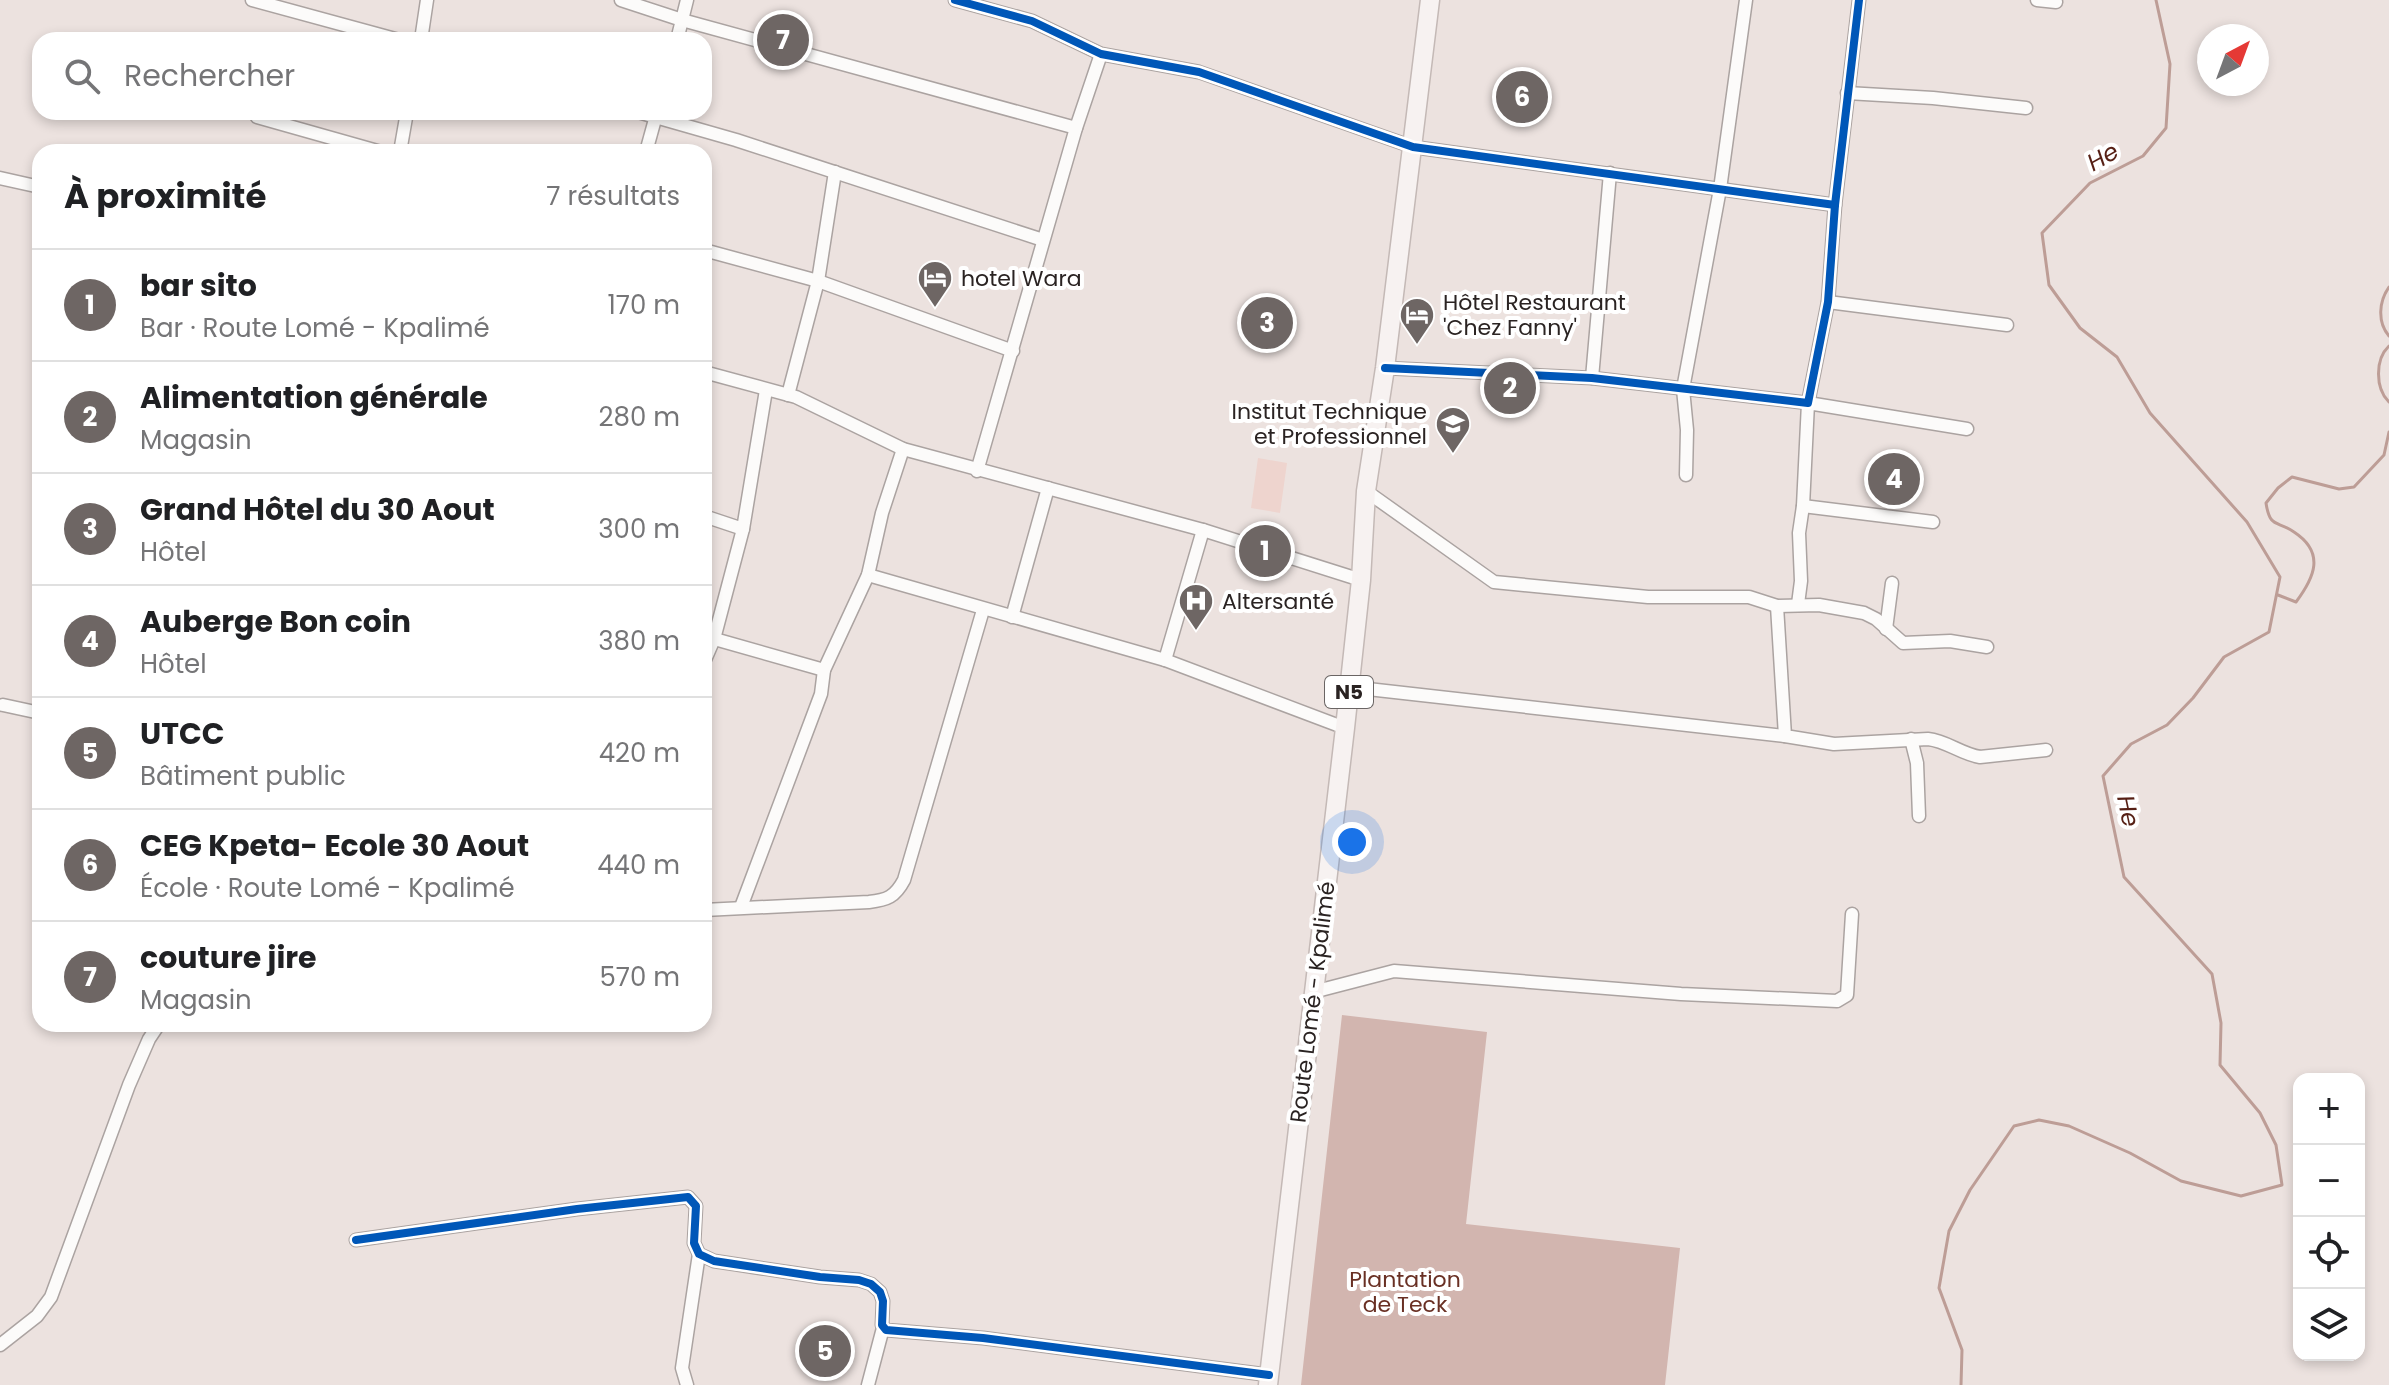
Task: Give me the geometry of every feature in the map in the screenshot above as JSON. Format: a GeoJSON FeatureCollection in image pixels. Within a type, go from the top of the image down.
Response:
{"type":"FeatureCollection","features":[{"type":"Feature","properties":{"kind":"main road","name":"Route Lomé - Kpalimé"},"geometry":{"type":"LineString","coordinates":[[1269,1380],[1350,687],[1366,491],[1385,368],[1430,0]]}},
{"type":"Feature","properties":{"kind":"street"},"geometry":{"type":"LineString","coordinates":[[252,0],[370,32]]}},
{"type":"Feature","properties":{"kind":"street"},"geometry":{"type":"LineString","coordinates":[[422,32],[427,0]]}},
{"type":"Feature","properties":{"kind":"street"},"geometry":{"type":"LineString","coordinates":[[621,0],[682,20],[1076,128]]}},
{"type":"Feature","properties":{"kind":"street"},"geometry":{"type":"LineString","coordinates":[[679,32],[687,0]]}},
{"type":"Feature","properties":{"kind":"street"},"geometry":{"type":"LineString","coordinates":[[955,0],[1032,21],[1101,54],[1199,72],[1413,147],[1835,205]]}},
{"type":"Feature","properties":{"kind":"street"},"geometry":{"type":"LineString","coordinates":[[1686,475],[1687,430],[1683,389],[1720,189],[1746,0]]}},
{"type":"Feature","properties":{"kind":"street"},"geometry":{"type":"LineString","coordinates":[[1798,604],[1801,581],[1799,533],[1808,403],[1828,302],[1835,205],[1859,0]]}},
{"type":"Feature","properties":{"kind":"street"},"geometry":{"type":"LineString","coordinates":[[2037,0],[2056,2]]}},
{"type":"Feature","properties":{"kind":"street"},"geometry":{"type":"LineString","coordinates":[[977,471],[1076,128],[1101,54]]}},
{"type":"Feature","properties":{"kind":"street"},"geometry":{"type":"LineString","coordinates":[[1847,93],[2026,108]]}},
{"type":"Feature","properties":{"kind":"street"},"geometry":{"type":"LineString","coordinates":[[268,120],[353,144]]}},
{"type":"Feature","properties":{"kind":"street"},"geometry":{"type":"LineString","coordinates":[[401,144],[406,120]]}},
{"type":"Feature","properties":{"kind":"street"},"geometry":{"type":"LineString","coordinates":[[648,144],[654,120]]}},
{"type":"Feature","properties":{"kind":"street"},"geometry":{"type":"LineString","coordinates":[[675,120],[1043,240]]}},
{"type":"Feature","properties":{"kind":"street"},"geometry":{"type":"LineString","coordinates":[[788,395],[818,281],[835,172]]}},
{"type":"Feature","properties":{"kind":"street"},"geometry":{"type":"LineString","coordinates":[[1592,378],[1610,173]]}},
{"type":"Feature","properties":{"kind":"street"},"geometry":{"type":"LineString","coordinates":[[0,178],[32,185]]}},
{"type":"Feature","properties":{"kind":"street"},"geometry":{"type":"LineString","coordinates":[[712,252],[818,281],[1013,351]]}},
{"type":"Feature","properties":{"kind":"street"},"geometry":{"type":"LineString","coordinates":[[1828,302],[2007,325]]}},
{"type":"Feature","properties":{"kind":"street"},"geometry":{"type":"LineString","coordinates":[[1385,368],[1592,378],[1808,403],[1967,429]]}},
{"type":"Feature","properties":{"kind":"street"},"geometry":{"type":"LineString","coordinates":[[712,374],[788,395],[903,449],[1203,530],[1361,580]]}},
{"type":"Feature","properties":{"kind":"street"},"geometry":{"type":"LineString","coordinates":[[712,627],[743,529],[766,390]]}},
{"type":"Feature","properties":{"kind":"street"},"geometry":{"type":"LineString","coordinates":[[741,907],[821,694],[824,670],[868,575],[882,513],[903,449]]}},
{"type":"Feature","properties":{"kind":"street"},"geometry":{"type":"LineString","coordinates":[[1012,617],[1048,488]]}},
{"type":"Feature","properties":{"kind":"street"},"geometry":{"type":"LineString","coordinates":[[1366,491],[1494,582],[1648,597],[1749,597],[1777,606],[1798,604],[1864,613],[1903,643],[1950,641],[1987,647]]}},
{"type":"Feature","properties":{"kind":"street"},"geometry":{"type":"LineString","coordinates":[[1803,506],[1933,522]]}},
{"type":"Feature","properties":{"kind":"street"},"geometry":{"type":"LineString","coordinates":[[712,519],[743,529]]}},
{"type":"Feature","properties":{"kind":"street"},"geometry":{"type":"LineString","coordinates":[[1165,660],[1203,530]]}},
{"type":"Feature","properties":{"kind":"street"},"geometry":{"type":"LineString","coordinates":[[868,575],[1165,660],[1345,728]]}},
{"type":"Feature","properties":{"kind":"street"},"geometry":{"type":"LineString","coordinates":[[1886,629],[1892,583]]}},
{"type":"Feature","properties":{"kind":"street"},"geometry":{"type":"LineString","coordinates":[[1777,606],[1785,736]]}},
{"type":"Feature","properties":{"kind":"street"},"geometry":{"type":"LineString","coordinates":[[712,909],[869,902],[895,895],[904,880],[983,610]]}},
{"type":"Feature","properties":{"kind":"street"},"geometry":{"type":"LineString","coordinates":[[712,638],[824,670]]}},
{"type":"Feature","properties":{"kind":"street"},"geometry":{"type":"LineString","coordinates":[[1350,687],[1834,744],[1940,740],[1980,757],[2046,750]]}},
{"type":"Feature","properties":{"kind":"street"},"geometry":{"type":"LineString","coordinates":[[3,705],[32,711]]}},
{"type":"Feature","properties":{"kind":"street"},"geometry":{"type":"LineString","coordinates":[[1911,739],[1917,763],[1919,816]]}},
{"type":"Feature","properties":{"kind":"street"},"geometry":{"type":"LineString","coordinates":[[1313,992],[1394,971],[1681,994],[1837,1001],[1847,995],[1852,914]]}},
{"type":"Feature","properties":{"kind":"street"},"geometry":{"type":"LineString","coordinates":[[0,1345],[37,1316],[51,1297],[129,1085],[154,1032]]}},
{"type":"Feature","properties":{"kind":"street"},"geometry":{"type":"LineString","coordinates":[[356,1240],[688,1197],[696,1206],[694,1243],[699,1254],[682,1368],[687,1385]]}},
{"type":"Feature","properties":{"kind":"street"},"geometry":{"type":"LineString","coordinates":[[699,1254],[714,1261],[871,1284],[880,1292],[883,1328],[868,1385]]}},
{"type":"Feature","properties":{"kind":"street"},"geometry":{"type":"LineString","coordinates":[[883,1328],[983,1338],[1269,1380]]}},
{"type":"Feature","properties":{"kind":"shaded area"},"geometry":{"type":"Polygon","coordinates":[[[1258,458],[1287,463],[1280,513],[1251,508],[1258,458]]]}},
{"type":"Feature","properties":{"kind":"green space","name":"Plantation de Teck"},"geometry":{"type":"Polygon","coordinates":[[[1342,1015],[1487,1032],[1466,1224],[1680,1248],[1665,1385],[1301,1385],[1342,1015]]]}},
{"type":"Feature","properties":{"kind":"waterway","name":"He"},"geometry":{"type":"LineString","coordinates":[[1961,1385],[1962,1350],[1939,1288],[1949,1231],[1970,1190],[2014,1126],[2039,1120],[2069,1126],[2130,1153],[2181,1181],[2241,1196],[2282,1185],[2276,1145],[2260,1113],[2220,1065],[2221,1023],[2212,974],[2124,877],[2103,776],[2131,744],[2167,725],[2193,698],[2224,657],[2269,632],[2280,577],[2247,522],[2150,413],[2117,357],[2080,328],[2049,285],[2042,233],[2090,183],[2143,156],[2166,128],[2170,64],[2156,0]]}},
{"type":"Feature","properties":{"kind":"waterway"},"geometry":{"type":"LineString","coordinates":[[2389,287],[2381,312],[2389,336]]}},
{"type":"Feature","properties":{"kind":"waterway"},"geometry":{"type":"LineString","coordinates":[[2389,346],[2381,358],[2378,374],[2381,389],[2389,402]]}},
{"type":"Feature","properties":{"kind":"waterway"},"geometry":{"type":"LineString","coordinates":[[2278,595],[2296,602],[2312,575],[2313,557],[2304,540],[2272,520],[2266,503],[2292,477],[2339,489],[2354,487],[2384,455],[2389,432]]}},
{"type":"Feature","properties":{"kind":"cycle path"},"geometry":{"type":"LineString","coordinates":[[955,0],[1032,21],[1101,54],[1199,72],[1413,147],[1835,205]]}},
{"type":"Feature","properties":{"kind":"cycle path"},"geometry":{"type":"LineString","coordinates":[[1385,368],[1592,378],[1808,403],[1828,302],[1835,205],[1859,0]]}},
{"type":"Feature","properties":{"kind":"cycle path"},"geometry":{"type":"LineString","coordinates":[[356,1240],[688,1197],[696,1206],[694,1243],[699,1254],[714,1261],[871,1284],[880,1292],[883,1301],[882,1325],[886,1330],[983,1338],[1269,1375]]}},
{"type":"Feature","properties":{"kind":"place","name":"couture jire"},"geometry":{"type":"Point","coordinates":[783,40]}},
{"type":"Feature","properties":{"kind":"place","name":"CEG Kpeta- Ecole 30 Aout"},"geometry":{"type":"Point","coordinates":[1522,97]}},
{"type":"Feature","properties":{"kind":"place","name":"hotel Wara"},"geometry":{"type":"Point","coordinates":[935,309]}},
{"type":"Feature","properties":{"kind":"place","name":"Grand Hôtel du 30 Aout"},"geometry":{"type":"Point","coordinates":[1267,323]}},
{"type":"Feature","properties":{"kind":"place","name":"Hôtel Restaurant 'Chez Fanny'"},"geometry":{"type":"Point","coordinates":[1417,346]}},
{"type":"Feature","properties":{"kind":"place","name":"Alimentation générale"},"geometry":{"type":"Point","coordinates":[1510,388]}},
{"type":"Feature","properties":{"kind":"place","name":"Institut Technique et Professionnel"},"geometry":{"type":"Point","coordinates":[1453,455]}},
{"type":"Feature","properties":{"kind":"place","name":"Auberge Bon coin"},"geometry":{"type":"Point","coordinates":[1894,479]}},
{"type":"Feature","properties":{"kind":"place","name":"bar sito"},"geometry":{"type":"Point","coordinates":[1265,551]}},
{"type":"Feature","properties":{"kind":"place","name":"Altersanté"},"geometry":{"type":"Point","coordinates":[1196,632]}},
{"type":"Feature","properties":{"kind":"place","name":"UTCC"},"geometry":{"type":"Point","coordinates":[825,1351]}}]}
